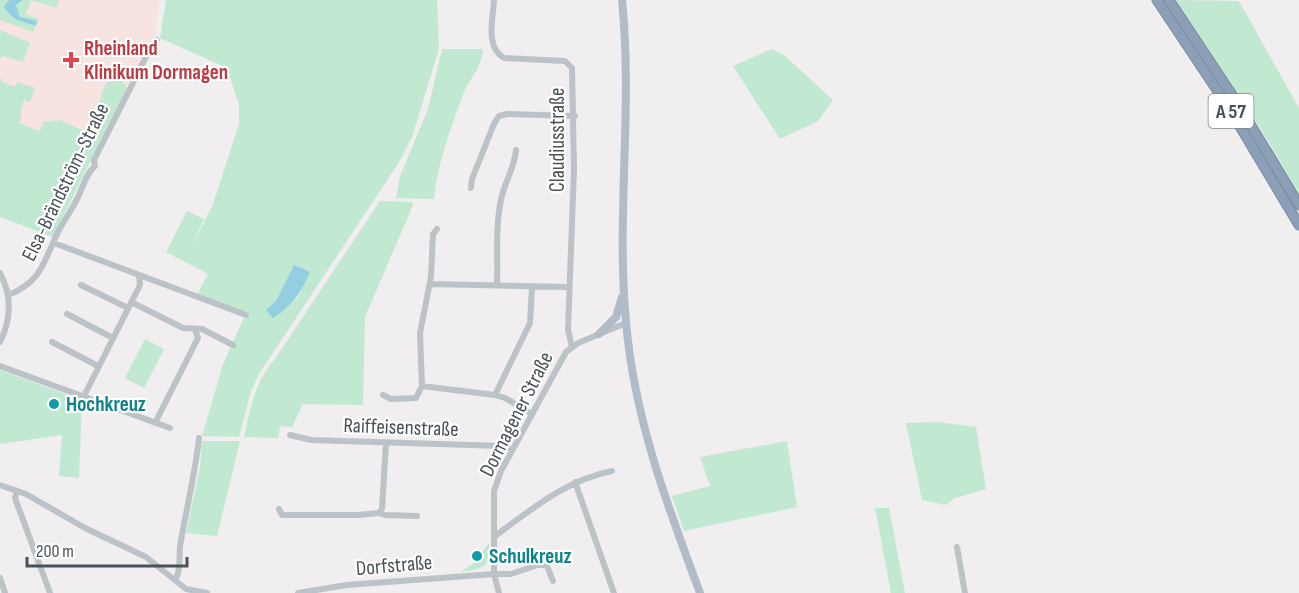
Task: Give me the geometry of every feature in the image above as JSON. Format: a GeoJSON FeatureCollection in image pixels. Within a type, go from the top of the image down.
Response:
{"type":"FeatureCollection","features":[{"type":"Feature","properties":{"kind":"highway","name":"A 57"},"geometry":{"type":"LineString","coordinates":[[1157,0],[1229,108],[1299,225]]}},
{"type":"Feature","properties":{"kind":"highway","name":"A 57"},"geometry":{"type":"LineString","coordinates":[[1169,0],[1238,104],[1299,205]]}},
{"type":"Feature","properties":{"kind":"main road"},"geometry":{"type":"LineString","coordinates":[[622,0],[626,53],[622,207],[624,293],[634,384],[653,463],[700,593]]}},
{"type":"Feature","properties":{"kind":"main road"},"geometry":{"type":"LineString","coordinates":[[599,334],[616,317],[624,293]]}},
{"type":"Feature","properties":{"kind":"street","name":"Claudiusstraße"},"geometry":{"type":"LineString","coordinates":[[494,0],[492,44],[494,51],[504,58],[565,61],[574,74],[568,337],[572,346]]}},
{"type":"Feature","properties":{"kind":"street","name":"Elsa-Brändström-Straße"},"geometry":{"type":"LineString","coordinates":[[8,295],[25,287],[36,278],[89,172],[95,166],[94,160],[150,49],[157,40]]}},
{"type":"Feature","properties":{"kind":"street"},"geometry":{"type":"LineString","coordinates":[[471,188],[472,179],[498,116],[507,114],[574,116]]}},
{"type":"Feature","properties":{"kind":"street"},"geometry":{"type":"LineString","coordinates":[[497,286],[500,204],[503,188],[516,159],[516,150]]}},
{"type":"Feature","properties":{"kind":"street"},"geometry":{"type":"LineString","coordinates":[[383,395],[391,399],[416,398],[422,386],[420,333],[430,284],[433,234],[437,230]]}},
{"type":"Feature","properties":{"kind":"street"},"geometry":{"type":"LineString","coordinates":[[54,243],[246,315]]}},
{"type":"Feature","properties":{"kind":"street"},"geometry":{"type":"LineString","coordinates":[[0,273],[8,295],[8,318],[0,342]]}},
{"type":"Feature","properties":{"kind":"street"},"geometry":{"type":"LineString","coordinates":[[84,396],[140,285],[139,276]]}},
{"type":"Feature","properties":{"kind":"street"},"geometry":{"type":"LineString","coordinates":[[430,284],[569,287]]}},
{"type":"Feature","properties":{"kind":"street"},"geometry":{"type":"LineString","coordinates":[[81,285],[183,328],[202,329],[233,345]]}},
{"type":"Feature","properties":{"kind":"street"},"geometry":{"type":"LineString","coordinates":[[495,395],[530,323],[532,286]]}},
{"type":"Feature","properties":{"kind":"street"},"geometry":{"type":"LineString","coordinates":[[67,314],[113,338]]}},
{"type":"Feature","properties":{"kind":"street","name":"Dormagener Straße"},"geometry":{"type":"LineString","coordinates":[[499,593],[494,574],[494,491],[501,471],[563,357],[572,346],[626,323]]}},
{"type":"Feature","properties":{"kind":"street"},"geometry":{"type":"LineString","coordinates":[[155,423],[198,338],[195,330]]}},
{"type":"Feature","properties":{"kind":"street"},"geometry":{"type":"LineString","coordinates":[[52,342],[98,366]]}},
{"type":"Feature","properties":{"kind":"street"},"geometry":{"type":"LineString","coordinates":[[0,366],[170,429]]}},
{"type":"Feature","properties":{"kind":"street"},"geometry":{"type":"LineString","coordinates":[[422,386],[495,395],[505,398],[532,414]]}},
{"type":"Feature","properties":{"kind":"street","name":"Raiffeisenstraße"},"geometry":{"type":"LineString","coordinates":[[290,435],[311,441],[502,446],[512,449]]}},
{"type":"Feature","properties":{"kind":"street"},"geometry":{"type":"LineString","coordinates":[[176,579],[196,471],[199,438]]}},
{"type":"Feature","properties":{"kind":"street"},"geometry":{"type":"LineString","coordinates":[[379,513],[382,509],[386,443]]}},
{"type":"Feature","properties":{"kind":"street"},"geometry":{"type":"LineString","coordinates":[[495,536],[559,490],[592,475],[612,471]]}},
{"type":"Feature","properties":{"kind":"street"},"geometry":{"type":"LineString","coordinates":[[575,482],[614,593]]}},
{"type":"Feature","properties":{"kind":"street"},"geometry":{"type":"LineString","coordinates":[[0,485],[26,494],[85,528],[146,556],[176,579],[183,592],[207,593]]}},
{"type":"Feature","properties":{"kind":"street"},"geometry":{"type":"LineString","coordinates":[[17,491],[15,498],[50,593]]}},
{"type":"Feature","properties":{"kind":"street"},"geometry":{"type":"LineString","coordinates":[[279,509],[282,515],[379,513],[417,516]]}},
{"type":"Feature","properties":{"kind":"street"},"geometry":{"type":"LineString","coordinates":[[957,548],[965,593]]}},
{"type":"Feature","properties":{"kind":"street","name":"Dorfstraße"},"geometry":{"type":"LineString","coordinates":[[297,593],[347,585],[511,574],[544,564],[554,581]]}},
{"type":"Feature","properties":{"kind":"street"},"geometry":{"type":"LineString","coordinates":[[0,578],[5,593]]}},
{"type":"Feature","properties":{"kind":"street"},"geometry":{"type":"LineString","coordinates":[[370,585],[373,593]]}},
{"type":"Feature","properties":{"kind":"shaded area","name":"Rheinland Klinikum Dormagen"},"geometry":{"type":"Polygon","coordinates":[[[0,0],[160,0],[154,38],[92,159],[0,126],[0,0]]]}},
{"type":"Feature","properties":{"kind":"green space"},"geometry":{"type":"Polygon","coordinates":[[[0,0],[9,0],[4,6],[10,16],[35,26],[37,21],[20,18],[16,5],[23,0],[31,0],[26,14],[39,19],[33,32],[0,20],[0,0]]]}},
{"type":"Feature","properties":{"kind":"green space"},"geometry":{"type":"Polygon","coordinates":[[[31,0],[59,0],[56,8],[31,0]]]}},
{"type":"Feature","properties":{"kind":"green space"},"geometry":{"type":"Polygon","coordinates":[[[166,0],[437,0],[439,49],[412,137],[399,162],[259,374],[251,391],[239,437],[202,436],[223,364],[247,311],[243,312],[197,295],[208,274],[166,252],[187,211],[204,219],[190,251],[213,204],[239,124],[239,105],[227,68],[160,38],[166,0]],[[310,272],[266,310],[297,299],[310,272]]]}},
{"type":"Feature","properties":{"kind":"green space"},"geometry":{"type":"Polygon","coordinates":[[[1176,0],[1239,1],[1299,108],[1299,193],[1260,128],[1176,0]]]}},
{"type":"Feature","properties":{"kind":"green space"},"geometry":{"type":"Polygon","coordinates":[[[0,30],[30,43],[23,62],[2,56],[0,60],[0,30]]]}},
{"type":"Feature","properties":{"kind":"green space"},"geometry":{"type":"Polygon","coordinates":[[[442,49],[483,49],[480,64],[466,89],[449,133],[441,160],[434,199],[396,198],[400,176],[428,109],[442,49]]]}},
{"type":"Feature","properties":{"kind":"green space"},"geometry":{"type":"Polygon","coordinates":[[[772,49],[784,55],[833,100],[818,121],[780,139],[733,66],[772,49]]]}},
{"type":"Feature","properties":{"kind":"green space"},"geometry":{"type":"Polygon","coordinates":[[[119,75],[127,88],[53,237],[0,217],[0,78],[2,82],[15,87],[17,82],[35,88],[30,102],[24,100],[19,123],[40,131],[43,122],[60,120],[85,131],[96,111],[106,82],[119,75]]]}},
{"type":"Feature","properties":{"kind":"green space"},"geometry":{"type":"Polygon","coordinates":[[[380,201],[412,202],[413,205],[365,317],[363,405],[303,404],[292,427],[280,426],[278,438],[244,437],[254,396],[262,377],[380,201]]]}},
{"type":"Feature","properties":{"kind":"green space"},"geometry":{"type":"Polygon","coordinates":[[[145,339],[164,349],[144,388],[125,378],[145,339]]]}},
{"type":"Feature","properties":{"kind":"green space"},"geometry":{"type":"Polygon","coordinates":[[[0,370],[82,400],[79,478],[59,476],[62,435],[0,444],[0,370]]]}},
{"type":"Feature","properties":{"kind":"green space"},"geometry":{"type":"Polygon","coordinates":[[[938,422],[976,427],[986,489],[955,498],[946,505],[922,500],[906,423],[938,422]]]}},
{"type":"Feature","properties":{"kind":"green space"},"geometry":{"type":"Polygon","coordinates":[[[202,441],[240,441],[217,536],[186,533],[200,467],[202,441]]]}},
{"type":"Feature","properties":{"kind":"green space"},"geometry":{"type":"Polygon","coordinates":[[[787,441],[797,507],[684,531],[672,496],[710,486],[700,457],[787,441]]]}},
{"type":"Feature","properties":{"kind":"green space"},"geometry":{"type":"Polygon","coordinates":[[[875,508],[889,508],[905,593],[891,593],[875,508]]]}},
{"type":"Feature","properties":{"kind":"green space"},"geometry":{"type":"Polygon","coordinates":[[[489,543],[487,563],[480,568],[461,572],[475,562],[489,543]]]}},
{"type":"Feature","properties":{"kind":"water"},"geometry":{"type":"Polygon","coordinates":[[[9,0],[23,0],[16,5],[20,17],[37,21],[36,26],[9,14],[4,6],[9,0]]]}},
{"type":"Feature","properties":{"kind":"water"},"geometry":{"type":"Polygon","coordinates":[[[294,265],[310,272],[295,298],[286,309],[273,318],[266,310],[276,301],[294,265]]]}},
{"type":"Feature","properties":{"kind":"place","name":"Rheinland Klinikum Dormagen"},"geometry":{"type":"Point","coordinates":[71,60]}},
{"type":"Feature","properties":{"kind":"place","name":"Hochkreuz"},"geometry":{"type":"Point","coordinates":[54,404]}},
{"type":"Feature","properties":{"kind":"place","name":"Schulkreuz"},"geometry":{"type":"Point","coordinates":[477,556]}}]}
